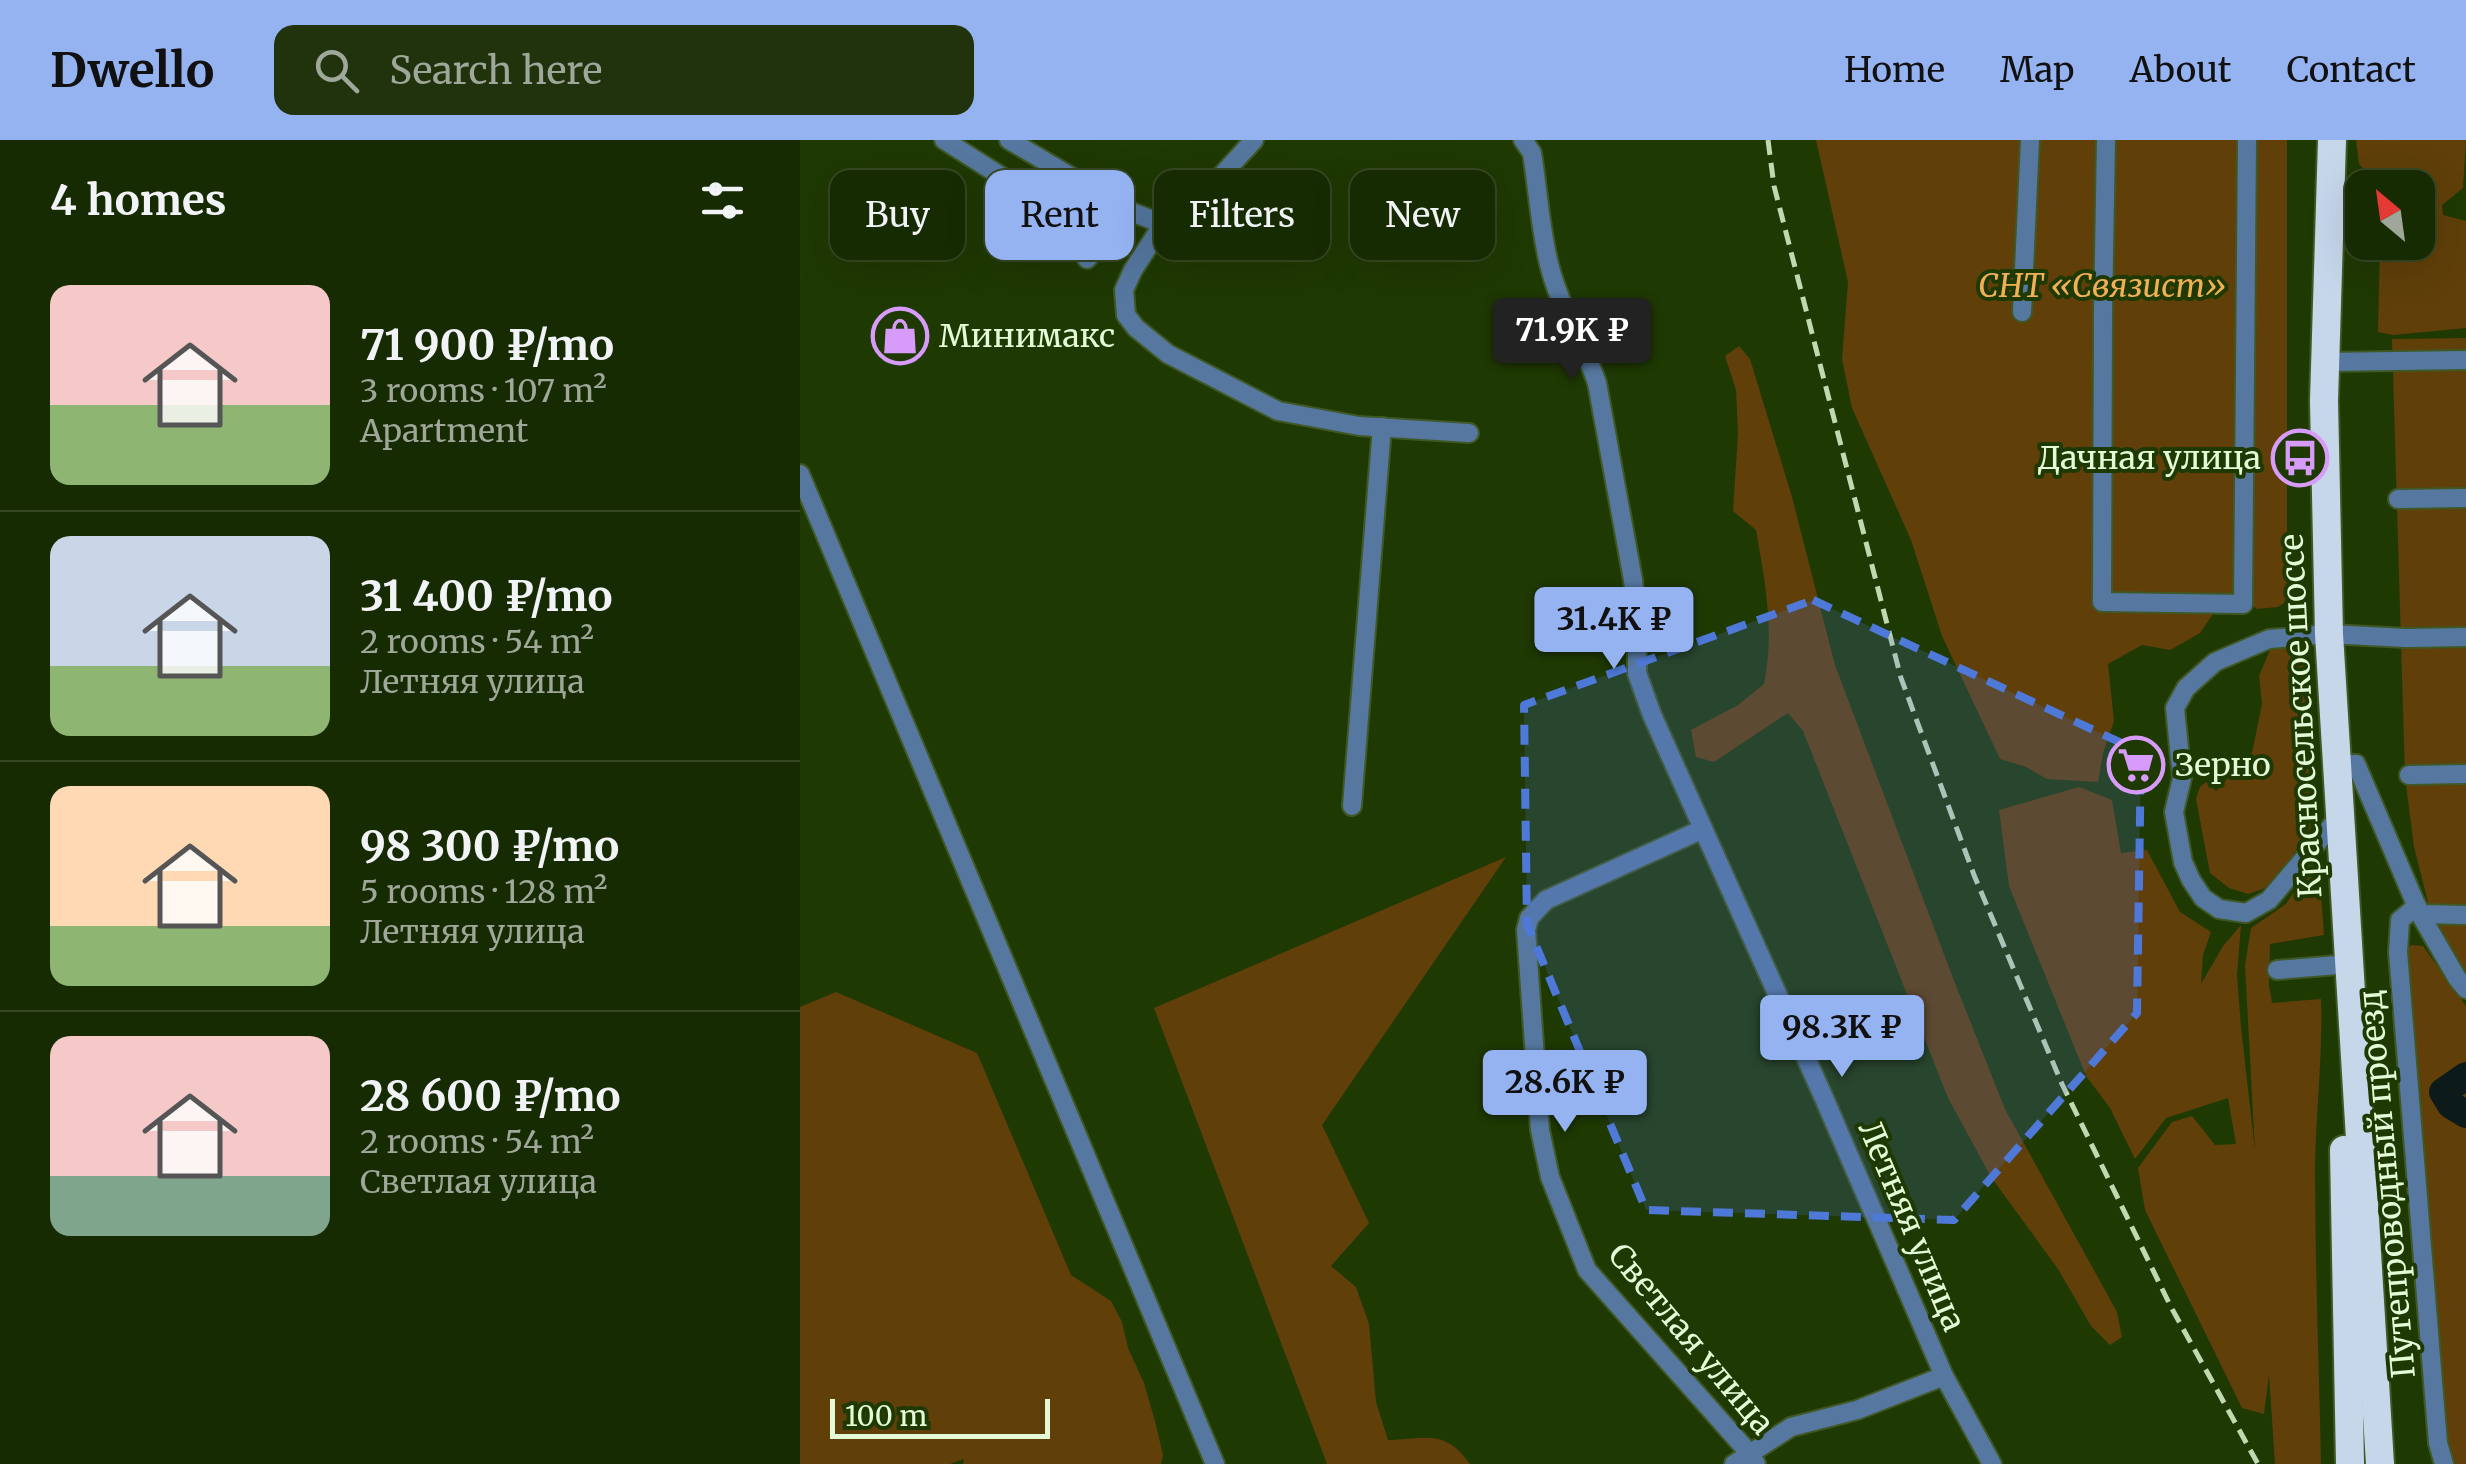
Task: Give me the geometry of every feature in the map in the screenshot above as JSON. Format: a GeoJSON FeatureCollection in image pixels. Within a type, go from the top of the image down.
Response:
{"type":"FeatureCollection","features":[{"type":"Feature","properties":{"kind":"highway","name":"Красносельское шоссе"},"geometry":{"type":"LineString","coordinates":[[2332,140],[2324,455],[2329,634],[2380,1464]]}},
{"type":"Feature","properties":{"kind":"highway","name":"Красносельское шоссе"},"geometry":{"type":"LineString","coordinates":[[2350,1464],[2343,1103],[2351,976]]}},
{"type":"Feature","properties":{"kind":"street"},"geometry":{"type":"LineString","coordinates":[[944,140],[991,170]]}},
{"type":"Feature","properties":{"kind":"street"},"geometry":{"type":"LineString","coordinates":[[1009,140],[1059,170]]}},
{"type":"Feature","properties":{"kind":"street"},"geometry":{"type":"LineString","coordinates":[[1227,170],[1254,140]]}},
{"type":"Feature","properties":{"kind":"street","name":"Летняя улица"},"geometry":{"type":"LineString","coordinates":[[1523,140],[1532,154],[1549,264],[1596,383],[1638,619],[1638,672],[1652,715],[1944,1376],[1992,1464]]}},
{"type":"Feature","properties":{"kind":"street"},"geometry":{"type":"LineString","coordinates":[[2022,312],[2030,140]]}},
{"type":"Feature","properties":{"kind":"street"},"geometry":{"type":"LineString","coordinates":[[2106,140],[2102,602],[2243,604],[2247,140]]}},
{"type":"Feature","properties":{"kind":"street"},"geometry":{"type":"LineString","coordinates":[[1154,237],[1124,290],[1126,315],[1168,354],[1278,411],[1358,426],[1469,433]]}},
{"type":"Feature","properties":{"kind":"street"},"geometry":{"type":"LineString","coordinates":[[2326,362],[2466,360]]}},
{"type":"Feature","properties":{"kind":"street"},"geometry":{"type":"LineString","coordinates":[[1352,806],[1382,428]]}},
{"type":"Feature","properties":{"kind":"street"},"geometry":{"type":"LineString","coordinates":[[800,474],[1215,1464]]}},
{"type":"Feature","properties":{"kind":"street"},"geometry":{"type":"LineString","coordinates":[[2398,499],[2466,498]]}},
{"type":"Feature","properties":{"kind":"street"},"geometry":{"type":"LineString","coordinates":[[2339,818],[2270,900],[2246,912],[2219,908],[2203,898],[2183,862],[2174,812],[2182,778],[2175,708],[2186,688],[2215,662],[2268,639],[2329,634],[2466,637]]}},
{"type":"Feature","properties":{"kind":"street"},"geometry":{"type":"LineString","coordinates":[[2335,764],[2356,764],[2418,910],[2466,989]]}},
{"type":"Feature","properties":{"kind":"street"},"geometry":{"type":"LineString","coordinates":[[2409,775],[2466,774]]}},
{"type":"Feature","properties":{"kind":"street","name":"Светлая улица"},"geometry":{"type":"LineString","coordinates":[[1704,829],[1546,900],[1528,918],[1526,930],[1540,1130],[1550,1177],[1587,1270],[1747,1460]]}},
{"type":"Feature","properties":{"kind":"street"},"geometry":{"type":"LineString","coordinates":[[2418,910],[2466,915]]}},
{"type":"Feature","properties":{"kind":"street","name":"Путепроводный проезд"},"geometry":{"type":"LineString","coordinates":[[2418,910],[2400,920],[2398,952],[2438,1443],[2444,1464]]}},
{"type":"Feature","properties":{"kind":"street"},"geometry":{"type":"LineString","coordinates":[[2276,970],[2351,976]]}},
{"type":"Feature","properties":{"kind":"street"},"geometry":{"type":"LineString","coordinates":[[1747,1460],[1790,1427],[1857,1410],[1944,1376]]}},
{"type":"Feature","properties":{"kind":"highlighted area"},"geometry":{"type":"Polygon","coordinates":[[[1813,600],[2141,752],[2137,1013],[1954,1220],[1646,1210],[1527,924],[1524,705],[1813,600]]]}},
{"type":"Feature","properties":{"kind":"green space","name":"СНТ «Связист»"},"geometry":{"type":"Polygon","coordinates":[[[1816,140],[2287,140],[2287,601],[2278,607],[2257,609],[2246,600],[2215,611],[2200,633],[2170,650],[2142,645],[2108,664],[2114,721],[2098,782],[2047,779],[2000,759],[1942,636],[1911,540],[1852,408],[1842,359],[1848,282],[1816,140]]]}},
{"type":"Feature","properties":{"kind":"green space"},"geometry":{"type":"Polygon","coordinates":[[[2356,140],[2466,140],[2463,188],[2442,205],[2443,215],[2466,221],[2466,328],[2394,335],[2378,332],[2380,260],[2435,260],[2435,170],[2365,170],[2359,164],[2356,140]]]}},
{"type":"Feature","properties":{"kind":"green space"},"geometry":{"type":"Polygon","coordinates":[[[2466,338],[2466,979],[2431,914],[2414,847],[2405,777],[2392,339],[2466,338]]]}},
{"type":"Feature","properties":{"kind":"green space"},"geometry":{"type":"Polygon","coordinates":[[[1739,346],[1750,359],[1792,497],[1835,665],[2005,1109],[2117,1312],[2122,1337],[2110,1345],[2091,1326],[2058,1269],[1991,1177],[1948,1098],[1803,731],[1788,713],[1714,762],[1696,757],[1691,730],[1738,705],[1764,684],[1767,665],[1768,607],[1756,530],[1733,511],[1738,433],[1736,390],[1725,356],[1739,346]]]}},
{"type":"Feature","properties":{"kind":"green space"},"geometry":{"type":"Polygon","coordinates":[[[2293,647],[2303,652],[2315,821],[2280,874],[2263,889],[2248,894],[2229,888],[2210,873],[2196,799],[2206,782],[2216,791],[2232,774],[2224,765],[2252,753],[2262,704],[2259,676],[2270,650],[2293,647]]]}},
{"type":"Feature","properties":{"kind":"green space"},"geometry":{"type":"Polygon","coordinates":[[[2079,787],[2112,800],[2121,853],[2147,850],[2180,912],[2211,932],[2203,955],[2201,984],[2223,946],[2241,925],[2237,975],[2255,1151],[2245,965],[2251,928],[2286,904],[2318,855],[2324,935],[2270,944],[2269,985],[2272,1003],[2321,999],[2315,1166],[2321,1464],[2275,1464],[2269,1375],[2264,1414],[2242,1408],[2145,1210],[2138,1168],[2172,1122],[2192,1116],[2215,1145],[2236,1144],[2228,1098],[2166,1118],[2135,1159],[2110,1108],[2086,1076],[2009,886],[1999,810],[2079,787]]]}},
{"type":"Feature","properties":{"kind":"green space"},"geometry":{"type":"Polygon","coordinates":[[[1506,857],[1322,1125],[1369,1223],[1331,1266],[1356,1287],[1369,1324],[1376,1402],[1388,1440],[1443,1440],[1470,1464],[1327,1464],[1154,1008],[1506,857]]]}},
{"type":"Feature","properties":{"kind":"green space"},"geometry":{"type":"Polygon","coordinates":[[[2411,945],[2423,946],[2466,1006],[2466,1464],[2445,1464],[2398,961],[2411,945]]]}},
{"type":"Feature","properties":{"kind":"green space"},"geometry":{"type":"Polygon","coordinates":[[[836,992],[977,1053],[1071,1275],[1111,1301],[1122,1322],[1155,1421],[1163,1455],[1161,1464],[963,1464],[964,1459],[950,1464],[800,1464],[800,1007],[836,992]]]}},
{"type":"Feature","properties":{"kind":"waterway"},"geometry":{"type":"LineString","coordinates":[[2466,1076],[2443,1092],[2451,1105],[2466,1114]]}},
{"type":"Feature","properties":{"kind":"railway"},"geometry":{"type":"LineString","coordinates":[[1768,140],[1774,186],[1901,678],[1974,875],[2062,1084],[2171,1307],[2258,1464]]}},
{"type":"Feature","properties":{"kind":"place","name":"Минимакс"},"geometry":{"type":"Point","coordinates":[900,336]}},
{"type":"Feature","properties":{"kind":"place","name":"Дачная улица"},"geometry":{"type":"Point","coordinates":[2300,458]}},
{"type":"Feature","properties":{"kind":"place","name":"Зерно"},"geometry":{"type":"Point","coordinates":[2136,765]}}]}
